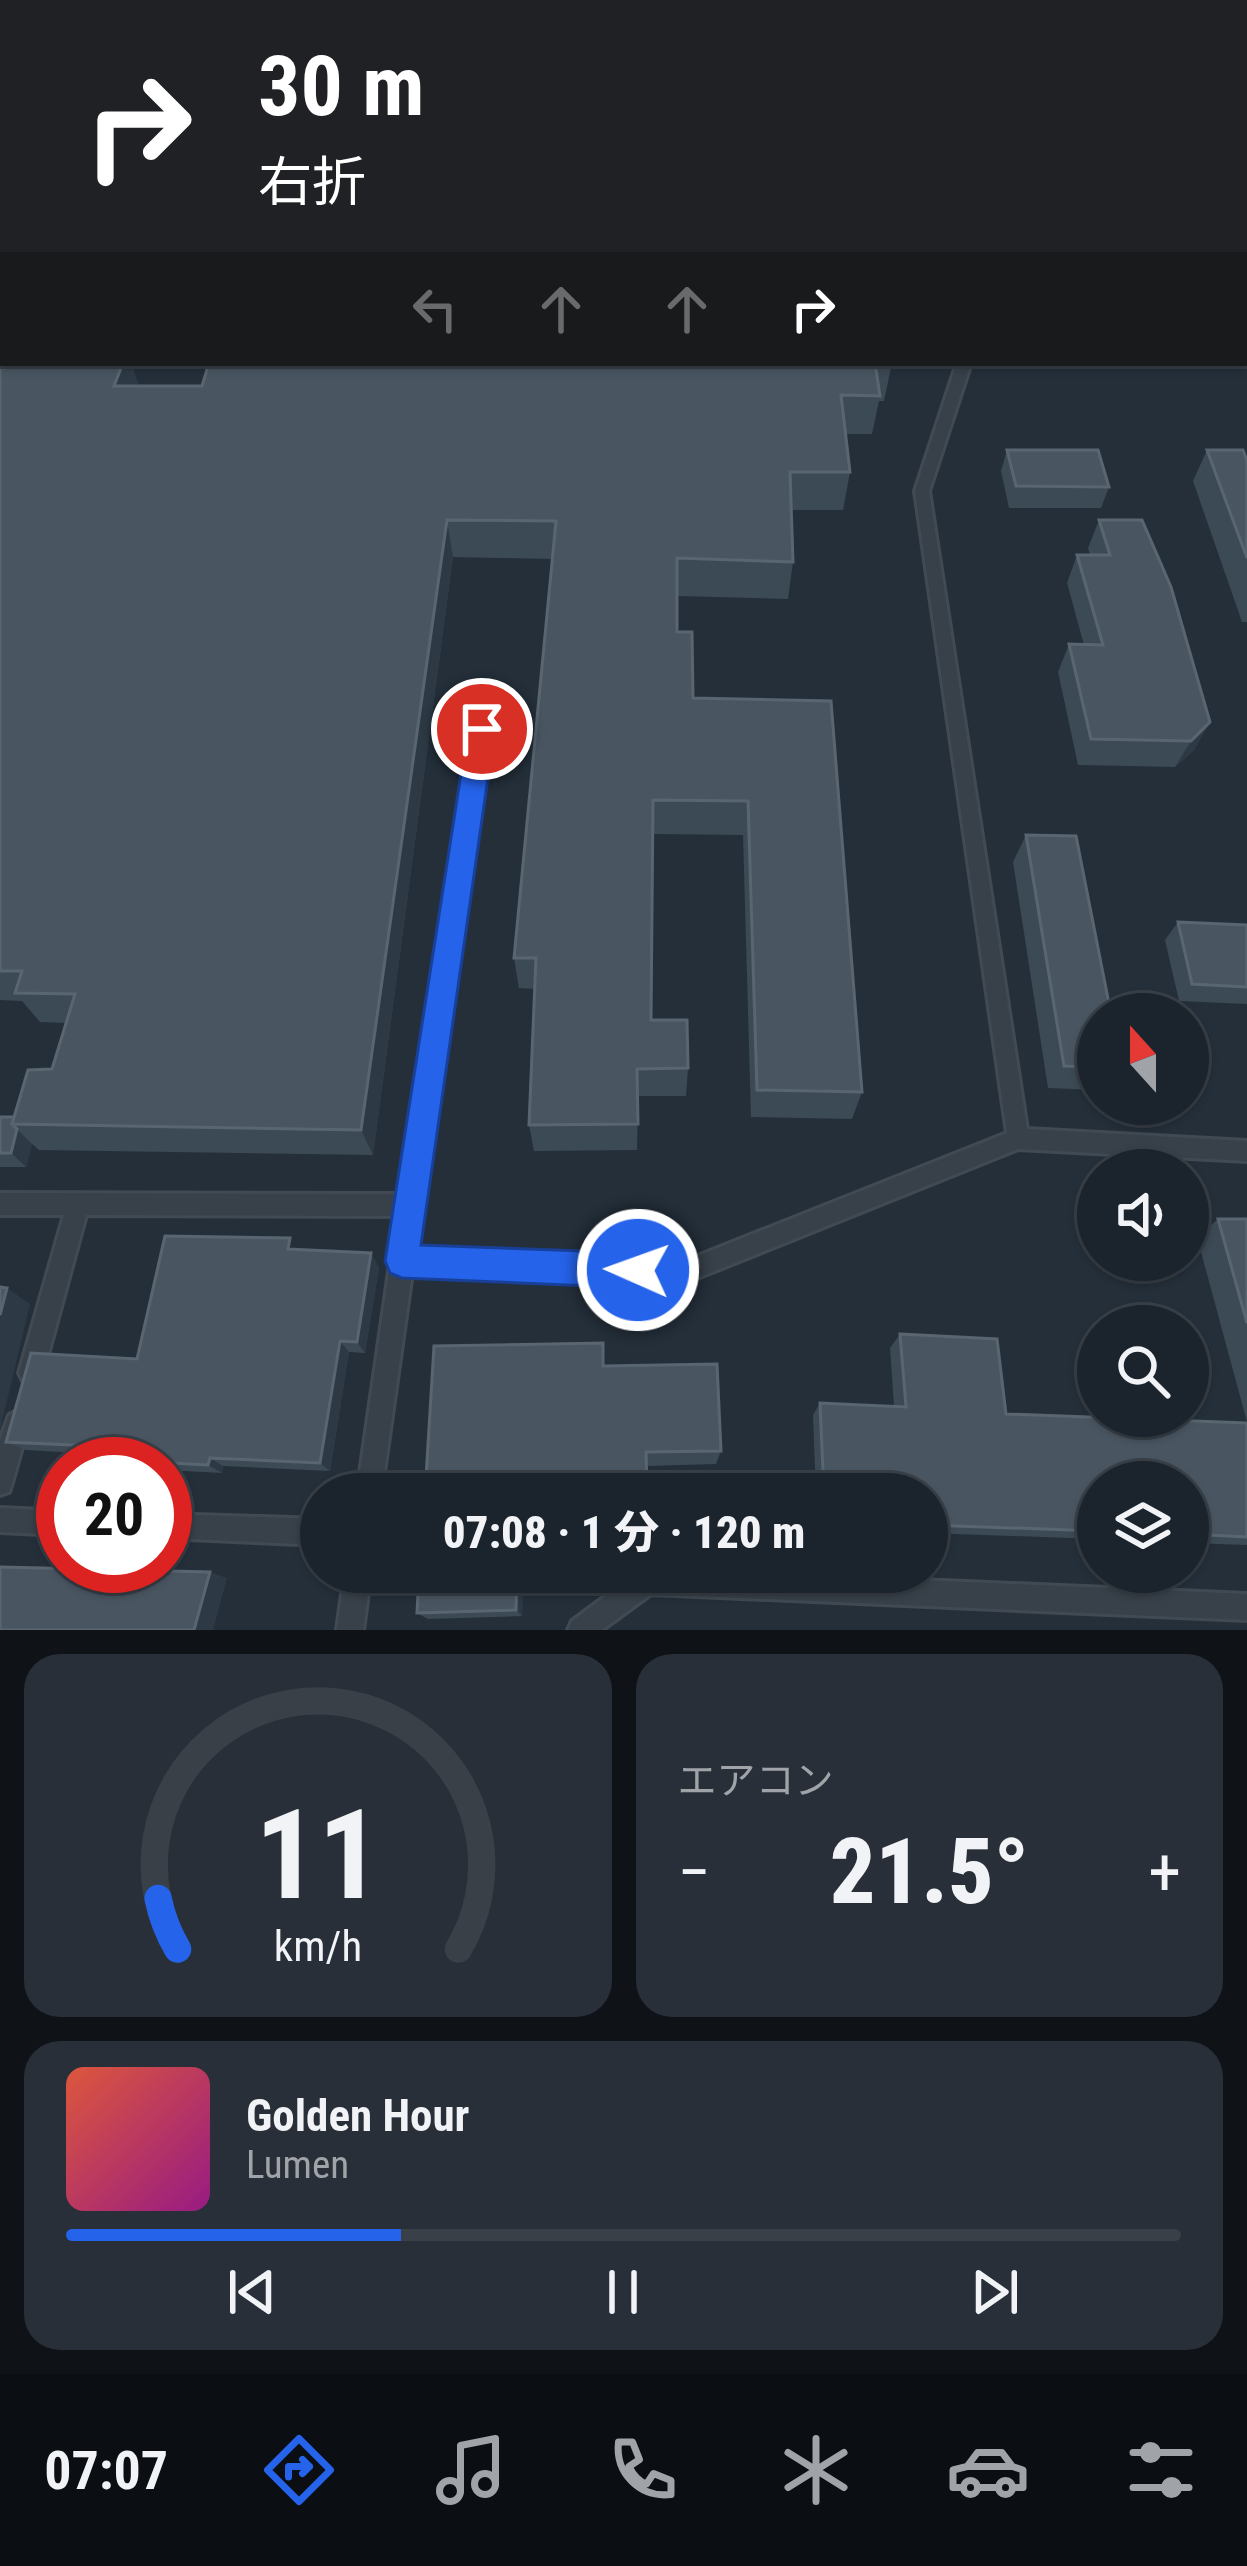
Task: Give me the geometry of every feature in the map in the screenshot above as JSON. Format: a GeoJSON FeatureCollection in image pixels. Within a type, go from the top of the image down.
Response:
{"type":"FeatureCollection","features":[{"type":"Feature","properties":{"kind":"lane"},"geometry":{"type":"LineString","coordinates":[[963,366],[922,491],[1018,1139]]}},
{"type":"Feature","properties":{"kind":"lane"},"geometry":{"type":"LineString","coordinates":[[372,1473],[482,729]]}},
{"type":"Feature","properties":{"kind":"lane"},"geometry":{"type":"LineString","coordinates":[[402,1261],[686,1272],[1018,1139],[1247,1151]]}},
{"type":"Feature","properties":{"kind":"lane"},"geometry":{"type":"LineString","coordinates":[[0,1204],[410,1205]]}},
{"type":"Feature","properties":{"kind":"lane"},"geometry":{"type":"LineString","coordinates":[[0,1483],[78,1204]]}},
{"type":"Feature","properties":{"kind":"lane"},"geometry":{"type":"LineString","coordinates":[[0,1520],[36,1522]]}},
{"type":"Feature","properties":{"kind":"lane"},"geometry":{"type":"LineString","coordinates":[[192,1527],[300,1531]]}},
{"type":"Feature","properties":{"kind":"lane"},"geometry":{"type":"LineString","coordinates":[[581,1630],[647,1581],[1247,1607]]}},
{"type":"Feature","properties":{"kind":"lane"},"geometry":{"type":"LineString","coordinates":[[350,1630],[355,1593]]}},
{"type":"Feature","properties":{"kind":"building"},"geometry":{"type":"Polygon","coordinates":[[[0,366],[122,366],[114,386],[202,386],[208,366],[875,366],[880,396],[841,395],[850,472],[790,472],[793,562],[677,558],[677,632],[692,632],[693,698],[831,701],[862,1092],[757,1090],[748,801],[653,800],[651,1020],[687,1020],[688,1068],[637,1069],[638,1124],[529,1125],[536,958],[514,958],[556,521],[447,520],[361,1130],[12,1124],[28,1070],[52,1069],[75,994],[15,993],[22,971],[0,971],[0,366]]]}},
{"type":"Feature","properties":{"kind":"building"},"geometry":{"type":"Polygon","coordinates":[[[1007,450],[1098,450],[1109,487],[1016,486],[1007,450]]]}},
{"type":"Feature","properties":{"kind":"building"},"geometry":{"type":"Polygon","coordinates":[[[1207,450],[1243,450],[1247,558],[1207,450]]]}},
{"type":"Feature","properties":{"kind":"building"},"geometry":{"type":"Polygon","coordinates":[[[1099,520],[1142,520],[1171,587],[1210,722],[1191,741],[1091,739],[1069,644],[1103,645],[1077,555],[1110,555],[1099,520]]]}},
{"type":"Feature","properties":{"kind":"building"},"geometry":{"type":"Polygon","coordinates":[[[1026,835],[1076,836],[1107,993],[1077,993],[1077,1066],[1064,1066],[1026,835]]]}},
{"type":"Feature","properties":{"kind":"building"},"geometry":{"type":"Polygon","coordinates":[[[1178,922],[1247,925],[1247,987],[1192,984],[1178,922]]]}},
{"type":"Feature","properties":{"kind":"building"},"geometry":{"type":"Polygon","coordinates":[[[0,1117],[14,1117],[12,1124],[17,1129],[11,1153],[0,1153],[0,1117]]]}},
{"type":"Feature","properties":{"kind":"building"},"geometry":{"type":"Polygon","coordinates":[[[1218,1219],[1247,1219],[1247,1323],[1218,1219]]]}},
{"type":"Feature","properties":{"kind":"building"},"geometry":{"type":"Polygon","coordinates":[[[165,1236],[290,1238],[288,1249],[371,1253],[357,1342],[340,1341],[320,1463],[210,1458],[208,1465],[192,1464],[192,1437],[36,1437],[36,1443],[6,1442],[31,1353],[137,1359],[165,1236]]]}},
{"type":"Feature","properties":{"kind":"building"},"geometry":{"type":"Polygon","coordinates":[[[0,1287],[7,1288],[0,1315],[0,1287]]]}},
{"type":"Feature","properties":{"kind":"building"},"geometry":{"type":"Polygon","coordinates":[[[900,1334],[997,1339],[1006,1414],[1077,1417],[1077,1437],[1209,1437],[1209,1422],[1247,1423],[1247,1537],[1209,1535],[1209,1461],[1077,1461],[1077,1530],[948,1526],[948,1473],[823,1473],[820,1403],[906,1407],[900,1334]]]}},
{"type":"Feature","properties":{"kind":"building"},"geometry":{"type":"Polygon","coordinates":[[[603,1343],[603,1366],[717,1364],[721,1451],[646,1452],[647,1473],[426,1473],[434,1346],[603,1343]]]}},
{"type":"Feature","properties":{"kind":"building"},"geometry":{"type":"Polygon","coordinates":[[[0,1567],[36,1568],[36,1593],[192,1593],[192,1572],[210,1572],[194,1630],[0,1630],[0,1567]]]}},
{"type":"Feature","properties":{"kind":"building"},"geometry":{"type":"Polygon","coordinates":[[[418,1593],[516,1593],[516,1610],[417,1613],[418,1593]]]}},
{"type":"Feature","properties":{"kind":"route"},"geometry":{"type":"LineString","coordinates":[[482,729],[402,1261],[638,1270]]}}]}
